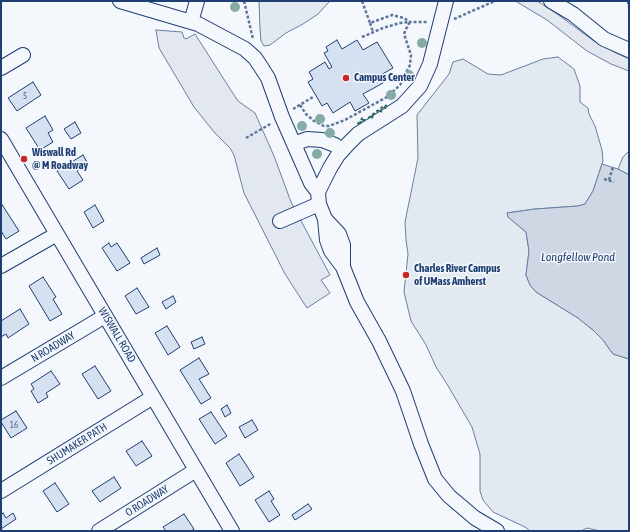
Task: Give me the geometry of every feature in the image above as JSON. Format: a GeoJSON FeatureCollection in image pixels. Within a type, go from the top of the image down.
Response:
{"type":"FeatureCollection","features":[{"type":"Feature","properties":{"kind":"street"},"geometry":{"type":"LineString","coordinates":[[120,1],[198,24],[245,50],[253,57],[268,78],[282,117],[318,198],[325,219],[327,240],[331,251],[343,267],[357,302],[379,341],[403,391],[435,479],[448,496],[474,518],[497,531]]}},
{"type":"Feature","properties":{"kind":"street"},"geometry":{"type":"LineString","coordinates":[[191,22],[197,1]]}},
{"type":"Feature","properties":{"kind":"street"},"geometry":{"type":"LineString","coordinates":[[280,221],[318,198],[330,168],[342,151],[358,134],[402,106],[420,86],[430,64],[446,1]]}},
{"type":"Feature","properties":{"kind":"street"},"geometry":{"type":"LineString","coordinates":[[551,1],[573,14],[604,39],[629,50]]}},
{"type":"Feature","properties":{"kind":"street"},"geometry":{"type":"LineString","coordinates":[[1,68],[23,56]]}},
{"type":"Feature","properties":{"kind":"street"},"geometry":{"type":"LineString","coordinates":[[294,144],[307,139],[322,140],[335,145],[342,151]]}},
{"type":"Feature","properties":{"kind":"street","name":"WISWALL ROAD"},"geometry":{"type":"LineString","coordinates":[[3,149],[57,234],[232,531]]}},
{"type":"Feature","properties":{"kind":"street"},"geometry":{"type":"LineString","coordinates":[[1,266],[57,234]]}},
{"type":"Feature","properties":{"kind":"street","name":"N ROADWAY"},"geometry":{"type":"LineString","coordinates":[[1,378],[105,316]]}},
{"type":"Feature","properties":{"kind":"street","name":"SHUMAKER PATH"},"geometry":{"type":"LineString","coordinates":[[1,491],[153,396]]}},
{"type":"Feature","properties":{"kind":"street","name":"O ROADWAY"},"geometry":{"type":"LineString","coordinates":[[98,531],[196,470]]}},
{"type":"Feature","properties":{"kind":"path"},"geometry":{"type":"LineString","coordinates":[[244,1],[253,39],[253,57]]}},
{"type":"Feature","properties":{"kind":"path"},"geometry":{"type":"LineString","coordinates":[[362,1],[373,32]]}},
{"type":"Feature","properties":{"kind":"path"},"geometry":{"type":"LineString","coordinates":[[628,1],[629,7]]}},
{"type":"Feature","properties":{"kind":"path"},"geometry":{"type":"LineString","coordinates":[[300,105],[306,114],[314,121],[324,126],[329,126],[345,120],[378,102],[393,91],[404,77],[410,65],[411,55],[404,31],[410,22],[392,25],[362,37]]}},
{"type":"Feature","properties":{"kind":"path"},"geometry":{"type":"LineString","coordinates":[[609,180],[613,168]]}},
{"type":"Feature","properties":{"kind":"path"},"geometry":{"type":"LineString","coordinates":[[604,179],[614,182]]}},
{"type":"Feature","properties":{"kind":"shaded area"},"geometry":{"type":"Polygon","coordinates":[[[259,1],[330,1],[318,14],[286,33],[270,45],[264,46],[261,41],[259,1]]]}},
{"type":"Feature","properties":{"kind":"shaded area"},"geometry":{"type":"Polygon","coordinates":[[[537,1],[553,11],[594,41],[629,59],[629,71],[611,64],[587,51],[547,20],[517,2],[537,1]]]}},
{"type":"Feature","properties":{"kind":"shaded area"},"geometry":{"type":"Polygon","coordinates":[[[156,30],[182,32],[184,38],[186,39],[195,34],[238,101],[255,113],[274,156],[291,202],[330,275],[321,280],[330,293],[307,308],[285,274],[244,193],[234,155],[230,148],[214,132],[194,107],[159,48],[156,30]]]}},
{"type":"Feature","properties":{"kind":"shaded area"},"geometry":{"type":"Polygon","coordinates":[[[558,57],[574,69],[580,86],[580,102],[588,108],[602,150],[603,161],[593,191],[585,204],[507,213],[508,217],[526,232],[529,251],[526,275],[530,285],[536,292],[578,318],[593,330],[603,340],[613,354],[629,359],[629,531],[600,531],[587,528],[581,531],[530,531],[525,527],[493,512],[483,500],[480,491],[480,454],[472,427],[436,367],[426,345],[411,321],[404,292],[408,254],[405,222],[418,158],[417,115],[449,74],[453,62],[463,59],[488,74],[501,75],[543,59],[558,57]]]}},
{"type":"Feature","properties":{"kind":"shaded area"},"geometry":{"type":"Polygon","coordinates":[[[629,151],[629,175],[618,169],[623,157],[629,151]]]}},
{"type":"Feature","properties":{"kind":"water","name":"Longfellow Pond"},"geometry":{"type":"Polygon","coordinates":[[[602,164],[618,169],[629,175],[629,359],[613,354],[603,340],[593,330],[578,318],[536,292],[530,285],[526,275],[529,251],[526,232],[508,217],[507,213],[585,204],[593,191],[602,164]]]}},
{"type":"Feature","properties":{"kind":"building","name":"Campus Center"},"geometry":{"type":"Polygon","coordinates":[[[337,40],[342,49],[357,40],[363,50],[377,42],[393,68],[379,76],[383,83],[363,94],[369,103],[355,111],[350,102],[333,113],[327,103],[322,106],[308,82],[313,79],[309,72],[325,62],[329,69],[332,67],[324,53],[328,51],[326,47],[337,40]]]}},
{"type":"Feature","properties":{"kind":"building"},"geometry":{"type":"Polygon","coordinates":[[[33,82],[41,95],[17,111],[8,98],[33,82]]]}},
{"type":"Feature","properties":{"kind":"building"},"geometry":{"type":"Polygon","coordinates":[[[45,116],[53,130],[48,133],[53,142],[40,150],[26,128],[45,116]]]}},
{"type":"Feature","properties":{"kind":"building"},"geometry":{"type":"Polygon","coordinates":[[[75,122],[81,133],[71,139],[64,129],[75,122]]]}},
{"type":"Feature","properties":{"kind":"building"},"geometry":{"type":"Polygon","coordinates":[[[83,155],[88,164],[77,171],[83,180],[69,189],[57,171],[83,155]]]}},
{"type":"Feature","properties":{"kind":"building"},"geometry":{"type":"Polygon","coordinates":[[[1,203],[19,231],[6,239],[1,231],[1,203]]]}},
{"type":"Feature","properties":{"kind":"building"},"geometry":{"type":"Polygon","coordinates":[[[95,205],[104,221],[93,228],[84,212],[95,205]]]}},
{"type":"Feature","properties":{"kind":"building"},"geometry":{"type":"Polygon","coordinates":[[[109,243],[111,247],[117,243],[130,263],[117,271],[102,248],[109,243]]]}},
{"type":"Feature","properties":{"kind":"building"},"geometry":{"type":"Polygon","coordinates":[[[157,248],[160,255],[144,264],[141,258],[157,248]]]}},
{"type":"Feature","properties":{"kind":"building"},"geometry":{"type":"Polygon","coordinates":[[[43,277],[56,297],[53,299],[62,314],[50,321],[29,286],[43,277]]]}},
{"type":"Feature","properties":{"kind":"building"},"geometry":{"type":"Polygon","coordinates":[[[137,288],[149,307],[136,314],[125,296],[137,288]]]}},
{"type":"Feature","properties":{"kind":"building"},"geometry":{"type":"Polygon","coordinates":[[[173,296],[176,302],[166,309],[162,302],[173,296]]]}},
{"type":"Feature","properties":{"kind":"building"},"geometry":{"type":"Polygon","coordinates":[[[20,309],[29,324],[8,338],[6,334],[1,337],[1,321],[20,309]]]}},
{"type":"Feature","properties":{"kind":"building"},"geometry":{"type":"Polygon","coordinates":[[[167,326],[180,347],[168,355],[155,333],[167,326]]]}},
{"type":"Feature","properties":{"kind":"building"},"geometry":{"type":"Polygon","coordinates":[[[202,337],[205,344],[194,349],[191,342],[202,337]]]}},
{"type":"Feature","properties":{"kind":"building"},"geometry":{"type":"Polygon","coordinates":[[[199,358],[209,374],[199,379],[211,398],[201,404],[180,370],[199,358]]]}},
{"type":"Feature","properties":{"kind":"building"},"geometry":{"type":"Polygon","coordinates":[[[95,366],[111,391],[98,399],[82,374],[95,366]]]}},
{"type":"Feature","properties":{"kind":"building"},"geometry":{"type":"Polygon","coordinates":[[[51,371],[60,384],[46,393],[48,397],[38,403],[31,391],[34,389],[31,384],[51,371]]]}},
{"type":"Feature","properties":{"kind":"building"},"geometry":{"type":"Polygon","coordinates":[[[227,405],[231,413],[225,417],[221,409],[227,405]]]}},
{"type":"Feature","properties":{"kind":"building"},"geometry":{"type":"Polygon","coordinates":[[[16,411],[27,428],[11,438],[1,420],[16,411]]]}},
{"type":"Feature","properties":{"kind":"building"},"geometry":{"type":"Polygon","coordinates":[[[211,412],[227,436],[215,444],[199,419],[211,412]]]}},
{"type":"Feature","properties":{"kind":"building"},"geometry":{"type":"Polygon","coordinates":[[[252,420],[258,430],[245,438],[239,427],[252,420]]]}},
{"type":"Feature","properties":{"kind":"building"},"geometry":{"type":"Polygon","coordinates":[[[142,441],[152,456],[136,466],[126,451],[142,441]]]}},
{"type":"Feature","properties":{"kind":"building"},"geometry":{"type":"Polygon","coordinates":[[[239,454],[254,477],[240,486],[226,463],[239,454]]]}},
{"type":"Feature","properties":{"kind":"building"},"geometry":{"type":"Polygon","coordinates":[[[114,477],[121,488],[100,502],[92,491],[114,477]]]}},
{"type":"Feature","properties":{"kind":"building"},"geometry":{"type":"Polygon","coordinates":[[[55,483],[69,504],[57,512],[43,491],[55,483]]]}},
{"type":"Feature","properties":{"kind":"building"},"geometry":{"type":"Polygon","coordinates":[[[269,491],[274,499],[271,501],[280,515],[269,522],[255,500],[269,491]]]}},
{"type":"Feature","properties":{"kind":"building"},"geometry":{"type":"Polygon","coordinates":[[[308,504],[312,509],[295,520],[292,515],[308,504]]]}},
{"type":"Feature","properties":{"kind":"building"},"geometry":{"type":"Polygon","coordinates":[[[3,513],[6,518],[13,513],[16,519],[1,529],[1,515],[3,513]]]}},
{"type":"Feature","properties":{"kind":"building"},"geometry":{"type":"Polygon","coordinates":[[[184,514],[194,529],[191,531],[166,531],[163,527],[184,514]]]}},
{"type":"Feature","properties":{"kind":"hedge"},"geometry":{"type":"LineString","coordinates":[[385,109],[384,105],[387,107]]}},
{"type":"Feature","properties":{"kind":"hedge"},"geometry":{"type":"LineString","coordinates":[[381,107],[383,109],[381,111],[380,108],[381,107]]}},
{"type":"Feature","properties":{"kind":"hedge"},"geometry":{"type":"LineString","coordinates":[[370,114],[372,117],[369,116],[370,118]]}},
{"type":"Feature","properties":{"kind":"hedge"},"geometry":{"type":"LineString","coordinates":[[362,119],[364,119],[364,121],[362,121],[362,119]]}},
{"type":"Feature","properties":{"kind":"hedge"},"geometry":{"type":"LineString","coordinates":[[359,124],[358,122],[360,121],[361,123]]}},
{"type":"Feature","properties":{"kind":"place","name":"Campus Center"},"geometry":{"type":"Point","coordinates":[346,78]}},
{"type":"Feature","properties":{"kind":"place","name":"Wiswall Rd @ M Roadway"},"geometry":{"type":"Point","coordinates":[24,159]}},
{"type":"Feature","properties":{"kind":"place","name":"Charles River Campus of UMass Amherst"},"geometry":{"type":"Point","coordinates":[406,275]}}]}
